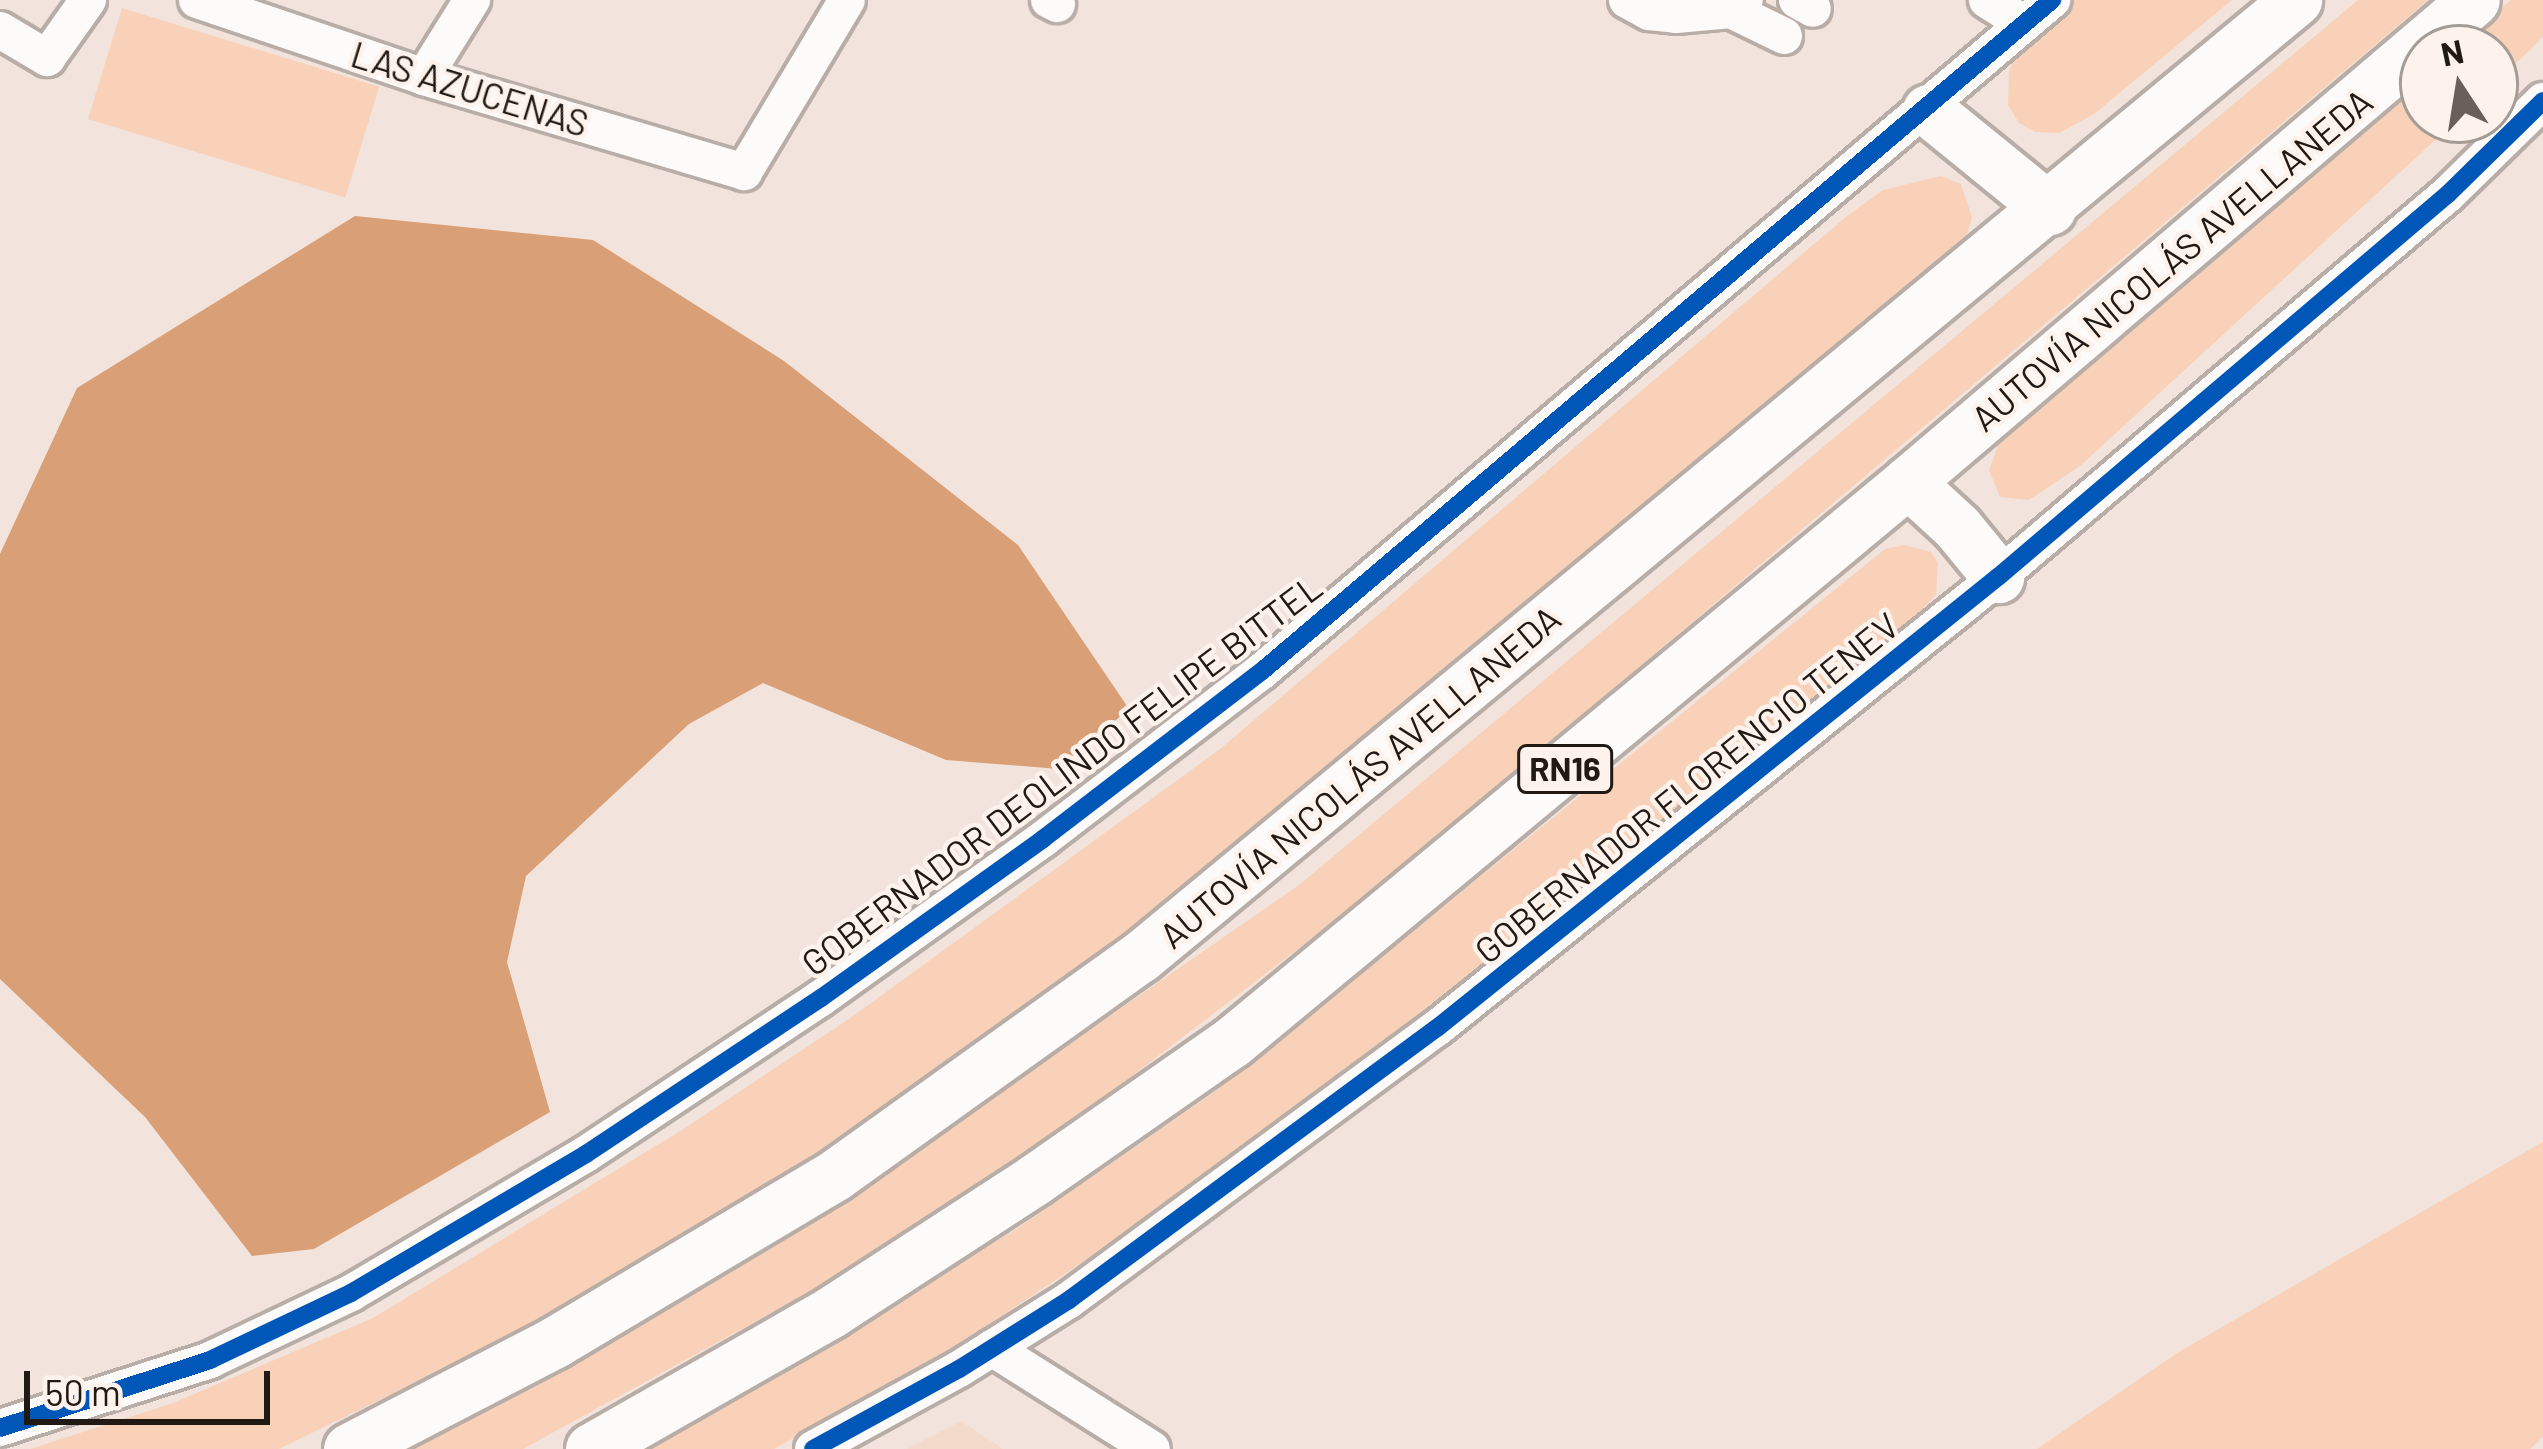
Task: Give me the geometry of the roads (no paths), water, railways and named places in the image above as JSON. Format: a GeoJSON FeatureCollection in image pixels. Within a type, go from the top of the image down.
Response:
{"type":"FeatureCollection","features":[{"type":"Feature","properties":{"kind":"highway","name":"AUTOVÍA NICOLÁS AVELLANEDA"},"geometry":{"type":"LineString","coordinates":[[349,1449],[683,1268],[835,1175],[983,1074],[1140,957],[2050,209],[2296,0]]}},
{"type":"Feature","properties":{"kind":"highway","name":"AUTOVÍA NICOLÁS AVELLANEDA"},"geometry":{"type":"LineString","coordinates":[[591,1449],[832,1312],[1034,1180],[1232,1042],[1908,482],[2474,0]]}},
{"type":"Feature","properties":{"kind":"highway"},"geometry":{"type":"LineString","coordinates":[[1928,110],[2050,209]]}},
{"type":"Feature","properties":{"kind":"highway"},"geometry":{"type":"LineString","coordinates":[[1908,482],[1957,527],[1998,577]]}},
{"type":"Feature","properties":{"kind":"street"},"geometry":{"type":"LineString","coordinates":[[0,30],[47,58],[88,0]]}},
{"type":"Feature","properties":{"kind":"street","name":"LAS AZUCENAS"},"geometry":{"type":"LineString","coordinates":[[197,0],[424,77],[744,172],[847,0]]}},
{"type":"Feature","properties":{"kind":"street"},"geometry":{"type":"LineString","coordinates":[[424,77],[472,0]]}},
{"type":"Feature","properties":{"kind":"street"},"geometry":{"type":"LineString","coordinates":[[1627,0],[1663,15],[1738,5],[1784,36]]}},
{"type":"Feature","properties":{"kind":"street"},"geometry":{"type":"LineString","coordinates":[[1987,0],[2023,23]]}},
{"type":"Feature","properties":{"kind":"street","name":"GOBERNADOR DEOLINDO FELIPE BITTEL"},"geometry":{"type":"LineString","coordinates":[[0,1428],[137,1387],[287,1326],[472,1226],[743,1051],[1025,852],[1262,671],[2052,0]]}},
{"type":"Feature","properties":{"kind":"street","name":"GOBERNADOR FLORENCIO TENEV"},"geometry":{"type":"LineString","coordinates":[[813,1449],[992,1348],[1169,1231],[1437,1028],[1998,577],[2448,194],[2543,101]]}},
{"type":"Feature","properties":{"kind":"street"},"geometry":{"type":"LineString","coordinates":[[992,1348],[1152,1449]]}}]}
